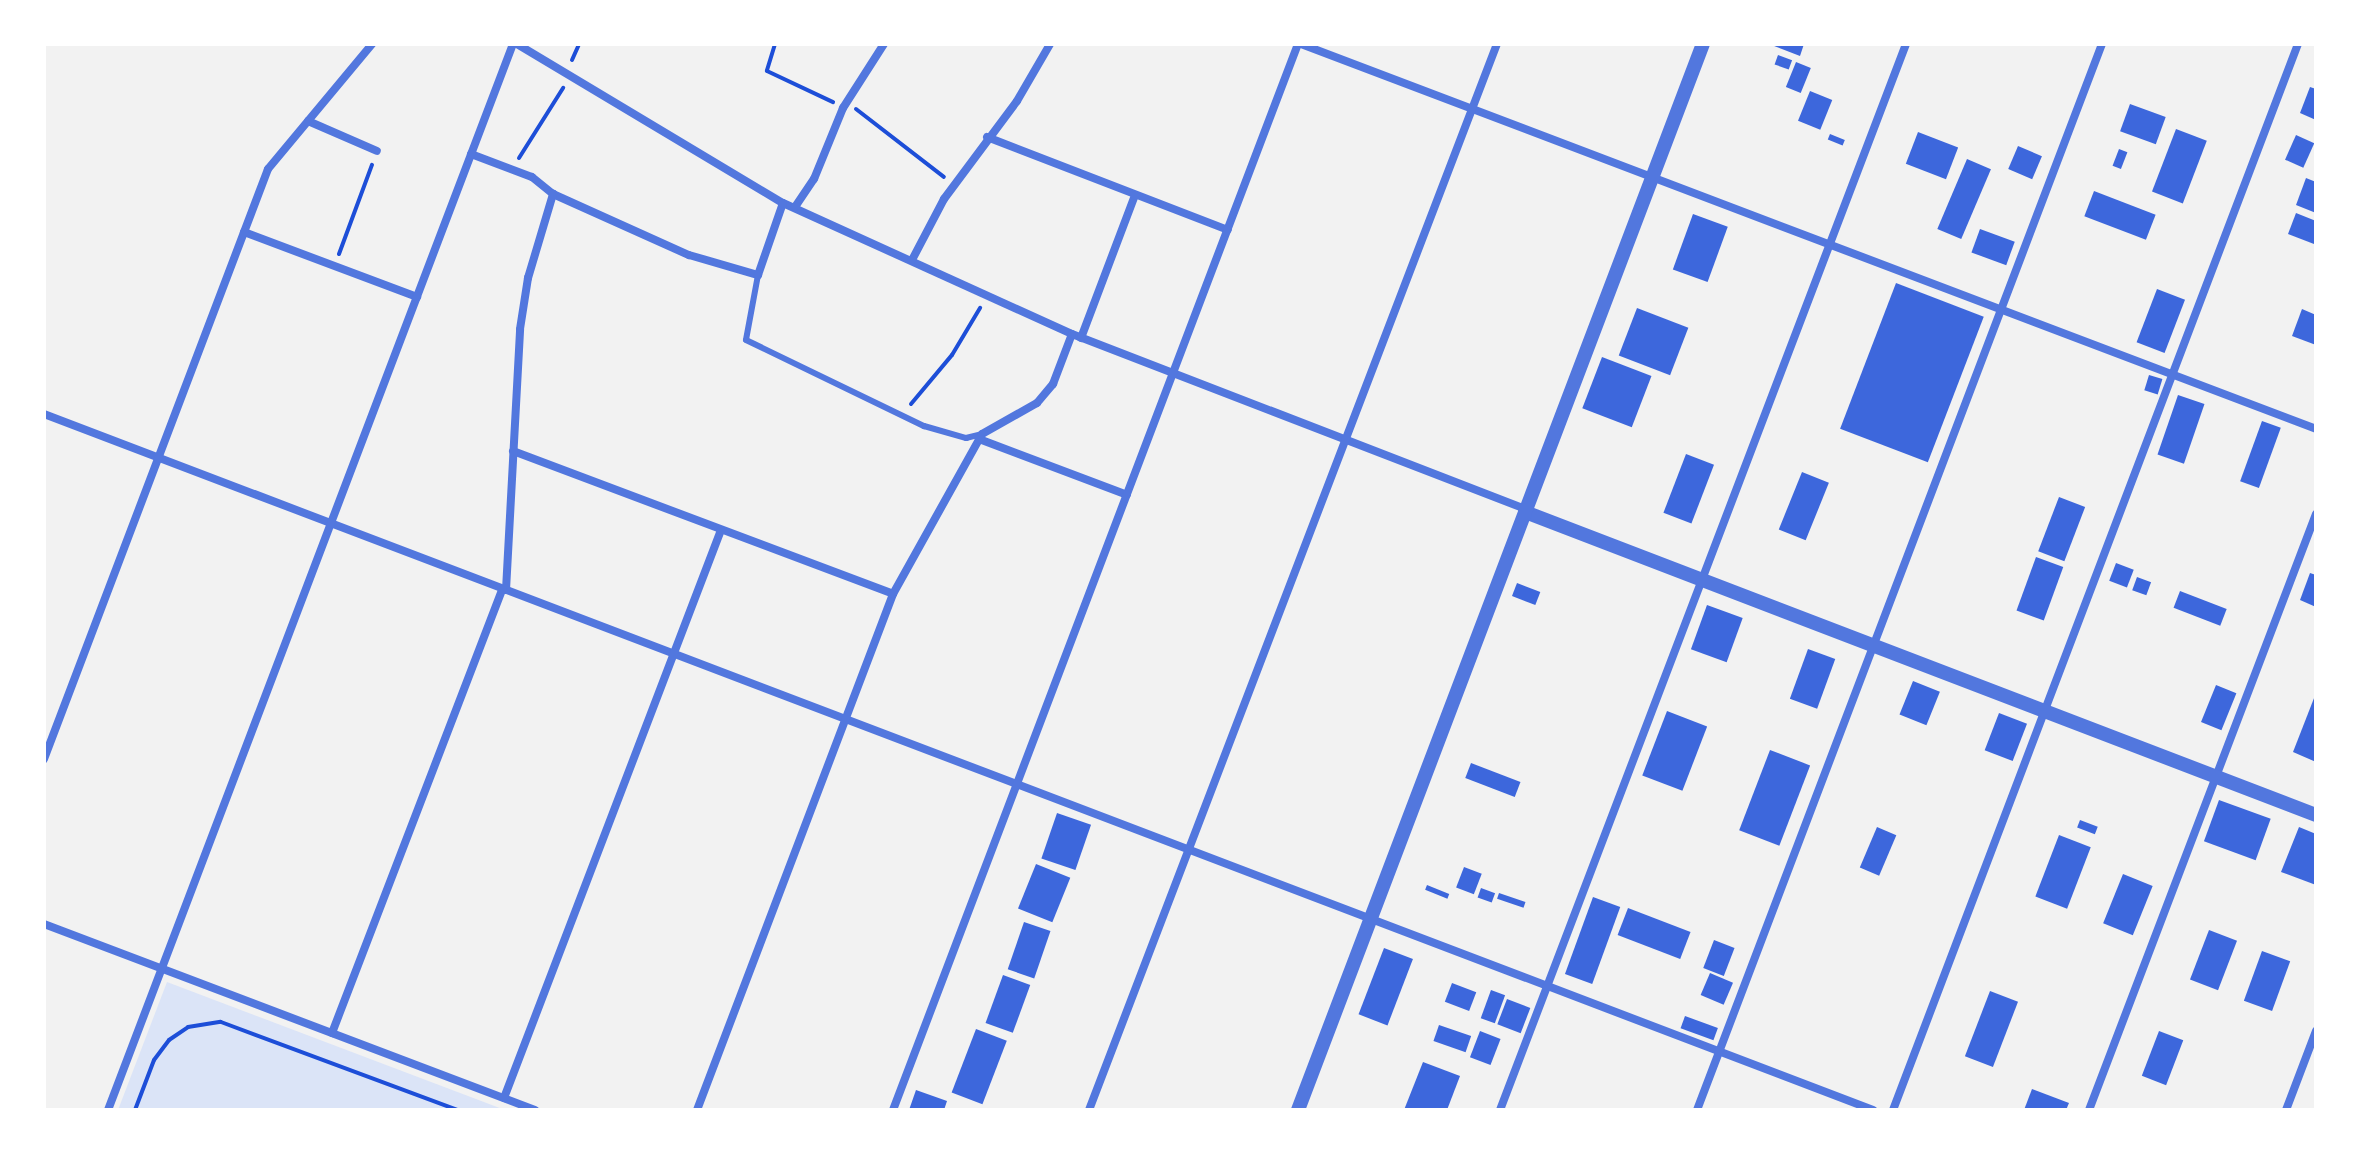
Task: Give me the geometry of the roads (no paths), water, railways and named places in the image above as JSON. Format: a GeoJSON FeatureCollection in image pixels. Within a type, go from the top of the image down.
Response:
{"type":"FeatureCollection","features":[{"type":"Feature","properties":{"kind":"street"},"geometry":{"type":"LineString","coordinates":[[44,759],[268,169],[372,44]]}},
{"type":"Feature","properties":{"kind":"street"},"geometry":{"type":"LineString","coordinates":[[108,1110],[515,44],[783,203],[1077,336],[2316,815]]}},
{"type":"Feature","properties":{"kind":"street"},"geometry":{"type":"LineString","coordinates":[[795,207],[814,179],[843,108],[884,44]]}},
{"type":"Feature","properties":{"kind":"street"},"geometry":{"type":"LineString","coordinates":[[912,260],[944,199],[987,137],[1017,101],[1050,44]]}},
{"type":"Feature","properties":{"kind":"street"},"geometry":{"type":"LineString","coordinates":[[893,1110],[1300,44],[2316,429]]}},
{"type":"Feature","properties":{"kind":"street"},"geometry":{"type":"LineString","coordinates":[[1089,1110],[1343,439],[1497,44]]}},
{"type":"Feature","properties":{"kind":"street"},"geometry":{"type":"LineString","coordinates":[[1298,1110],[1703,44]]}},
{"type":"Feature","properties":{"kind":"street"},"geometry":{"type":"LineString","coordinates":[[1500,1110],[1906,44]]}},
{"type":"Feature","properties":{"kind":"street"},"geometry":{"type":"LineString","coordinates":[[1697,1110],[2102,44]]}},
{"type":"Feature","properties":{"kind":"street"},"geometry":{"type":"LineString","coordinates":[[1893,1110],[2298,44]]}},
{"type":"Feature","properties":{"kind":"street"},"geometry":{"type":"LineString","coordinates":[[308,121],[377,151]]}},
{"type":"Feature","properties":{"kind":"street"},"geometry":{"type":"LineString","coordinates":[[987,137],[1228,230]]}},
{"type":"Feature","properties":{"kind":"street"},"geometry":{"type":"LineString","coordinates":[[471,154],[532,177],[553,194],[689,255],[758,275],[783,203]]}},
{"type":"Feature","properties":{"kind":"street"},"geometry":{"type":"LineString","coordinates":[[332,1033],[504,589],[528,278],[553,194]]}},
{"type":"Feature","properties":{"kind":"street"},"geometry":{"type":"LineString","coordinates":[[697,1110],[893,594],[980,437],[1037,403],[1053,384],[1077,336],[1135,195]]}},
{"type":"Feature","properties":{"kind":"street"},"geometry":{"type":"LineString","coordinates":[[244,232],[417,297]]}},
{"type":"Feature","properties":{"kind":"street"},"geometry":{"type":"LineString","coordinates":[[44,414],[1873,1110]]}},
{"type":"Feature","properties":{"kind":"street"},"geometry":{"type":"LineString","coordinates":[[980,437],[1127,495]]}},
{"type":"Feature","properties":{"kind":"street"},"geometry":{"type":"LineString","coordinates":[[513,451],[893,594]]}},
{"type":"Feature","properties":{"kind":"street"},"geometry":{"type":"LineString","coordinates":[[2089,1110],[2316,514]]}},
{"type":"Feature","properties":{"kind":"street"},"geometry":{"type":"LineString","coordinates":[[504,1098],[721,530]]}},
{"type":"Feature","properties":{"kind":"street"},"geometry":{"type":"LineString","coordinates":[[44,924],[535,1110]]}},
{"type":"Feature","properties":{"kind":"street"},"geometry":{"type":"LineString","coordinates":[[2286,1110],[2316,1031]]}},
{"type":"Feature","properties":{"kind":"lane"},"geometry":{"type":"LineString","coordinates":[[758,275],[746,340],[903,417],[966,438],[980,437]]}}]}
